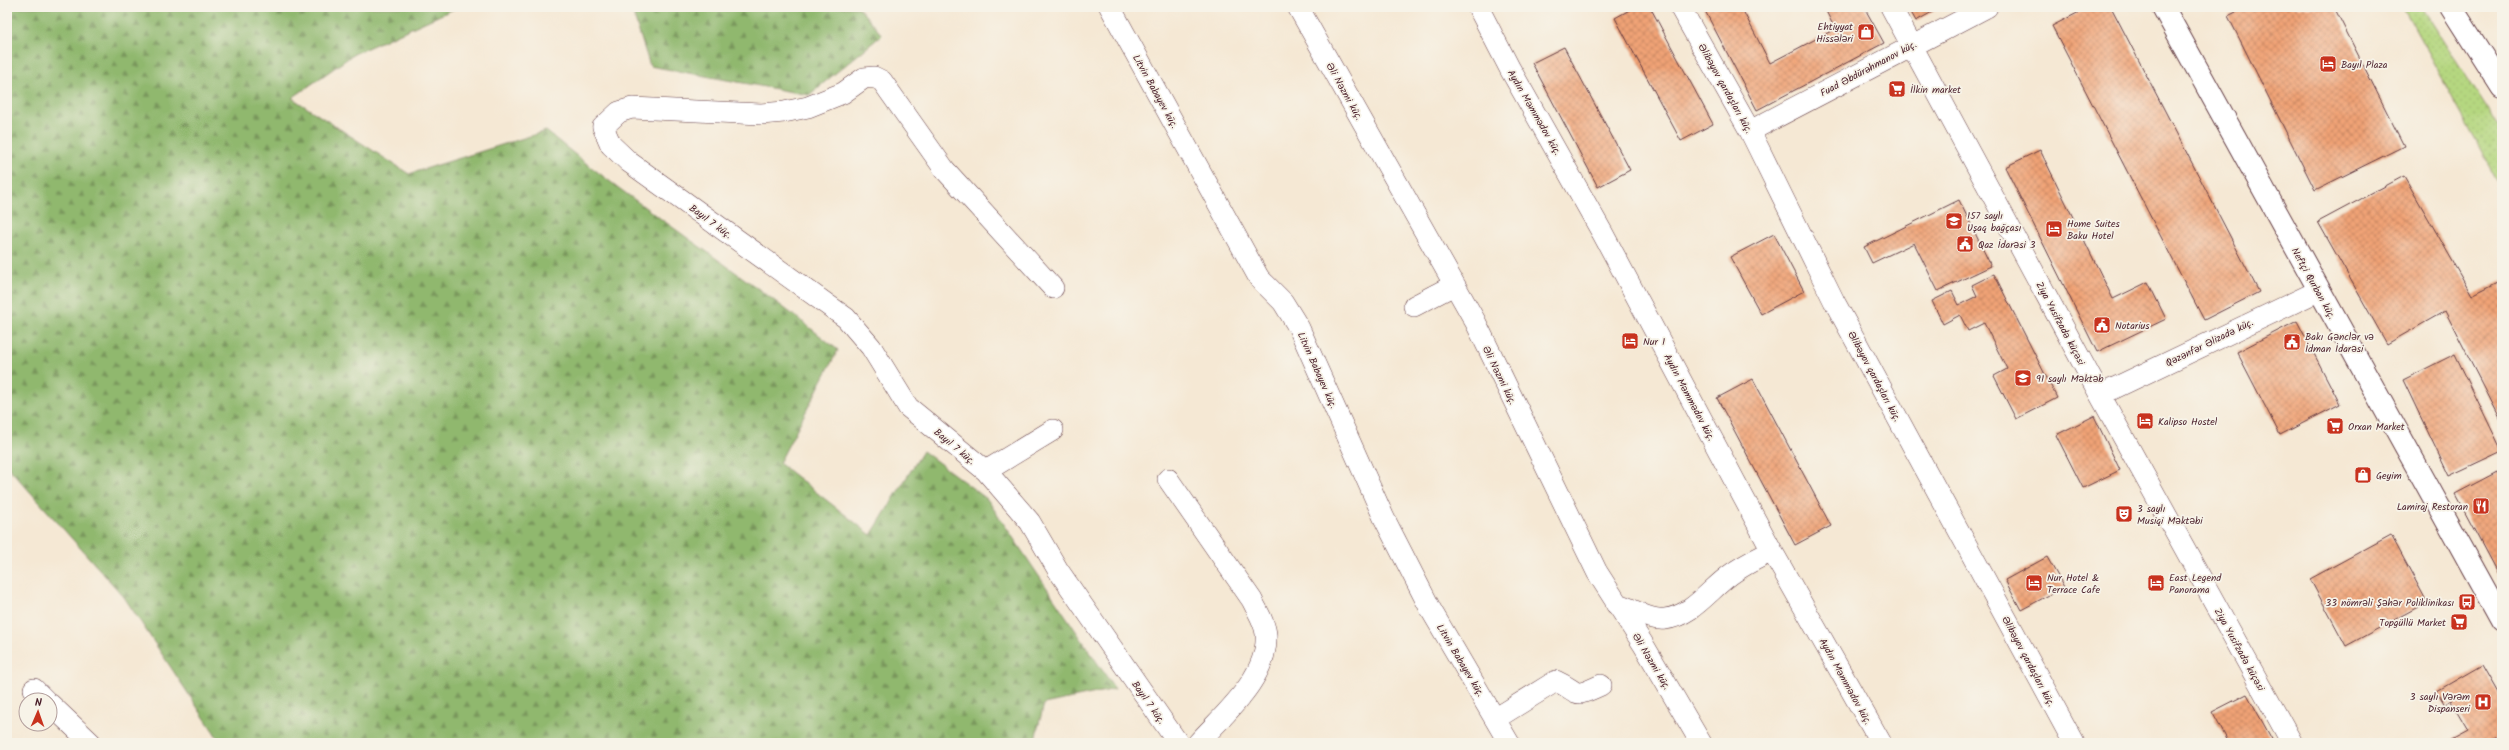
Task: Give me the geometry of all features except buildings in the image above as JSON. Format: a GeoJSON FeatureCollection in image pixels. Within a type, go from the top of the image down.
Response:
{"type":"FeatureCollection","features":[{"type":"Feature","properties":{"kind":"main road","name":"Neftçi Qurban küç."},"geometry":{"type":"LineString","coordinates":[[2162,7],[2502,621]]}},
{"type":"Feature","properties":{"kind":"main road"},"geometry":{"type":"LineString","coordinates":[[2451,7],[2502,87]]}},
{"type":"Feature","properties":{"kind":"street","name":"Litvin Babayev küç."},"geometry":{"type":"LineString","coordinates":[[1110,7],[1259,278],[1283,302],[1300,328],[1384,518],[1431,610],[1509,743]]}},
{"type":"Feature","properties":{"kind":"street","name":"Əli Nəzmi küç."},"geometry":{"type":"LineString","coordinates":[[1298,7],[1475,321],[1585,551],[1616,604],[1643,644],[1701,743]]}},
{"type":"Feature","properties":{"kind":"street","name":"Aydın Məmmədov küç."},"geometry":{"type":"LineString","coordinates":[[1478,7],[1510,69],[1603,234],[1772,550],[1881,743]]}},
{"type":"Feature","properties":{"kind":"street","name":"Əlibəyov qardaşları küç."},"geometry":{"type":"LineString","coordinates":[[1680,7],[1750,131],[1834,301],[2074,743]]}},
{"type":"Feature","properties":{"kind":"street","name":"Ziya Yusifzadə küçəsi"},"geometry":{"type":"LineString","coordinates":[[1891,7],[2100,395],[2292,743]]}},
{"type":"Feature","properties":{"kind":"street","name":"Fuad Əbdürəhmanov küç."},"geometry":{"type":"LineString","coordinates":[[1750,131],[1987,7]]}},
{"type":"Feature","properties":{"kind":"street","name":"Bayıl 7 küç."},"geometry":{"type":"LineString","coordinates":[[1054,288],[945,170],[882,81],[874,77],[864,78],[844,93],[808,107],[784,112],[761,114],[632,108],[619,112],[603,127],[611,145],[629,162],[846,318],[871,347],[908,407],[986,471],[1030,522],[1058,570],[1178,743]]}},
{"type":"Feature","properties":{"kind":"street"},"geometry":{"type":"LineString","coordinates":[[1414,306],[1454,285]]}},
{"type":"Feature","properties":{"kind":"street","name":"Qəzənfər Əlizadə küç."},"geometry":{"type":"LineString","coordinates":[[2100,395],[2318,291]]}},
{"type":"Feature","properties":{"kind":"street"},"geometry":{"type":"LineString","coordinates":[[986,471],[1053,430]]}},
{"type":"Feature","properties":{"kind":"street"},"geometry":{"type":"LineString","coordinates":[[1168,479],[1252,600],[1266,632],[1266,650],[1248,686],[1198,743]]}},
{"type":"Feature","properties":{"kind":"street"},"geometry":{"type":"LineString","coordinates":[[1616,604],[1626,606],[1650,618],[1665,619],[1683,614],[1730,575],[1772,550]]}},
{"type":"Feature","properties":{"kind":"street"},"geometry":{"type":"LineString","coordinates":[[1495,719],[1556,681],[1576,694],[1582,694],[1601,685]]}},
{"type":"Feature","properties":{"kind":"street"},"geometry":{"type":"LineString","coordinates":[[58,712],[91,743]]}},
{"type":"Feature","properties":{"kind":"green space"},"geometry":{"type":"Polygon","coordinates":[[[7,7],[458,7],[354,54],[292,98],[409,174],[546,131],[581,160],[766,294],[838,350],[779,463],[871,535],[923,451],[987,499],[1115,689],[1044,704],[1034,743],[221,743],[124,597],[7,466],[7,7]]]}},
{"type":"Feature","properties":{"kind":"green space"},"geometry":{"type":"Polygon","coordinates":[[[631,7],[858,7],[882,35],[809,95],[650,66],[631,7]]]}},
{"type":"Feature","properties":{"kind":"green space"},"geometry":{"type":"Polygon","coordinates":[[[2403,7],[2422,7],[2502,132],[2502,189],[2403,7]]]}},
{"type":"Feature","properties":{"kind":"place","name":"Ehtiyyat Hissələri"},"geometry":{"type":"Point","coordinates":[1866,32]}},
{"type":"Feature","properties":{"kind":"place","name":"Bayıl Plaza"},"geometry":{"type":"Point","coordinates":[2328,64]}},
{"type":"Feature","properties":{"kind":"place","name":"İlkin market"},"geometry":{"type":"Point","coordinates":[1897,89]}},
{"type":"Feature","properties":{"kind":"place","name":"157 saylı Uşaq bağçası"},"geometry":{"type":"Point","coordinates":[1954,221]}},
{"type":"Feature","properties":{"kind":"place","name":"Home Suites Baku Hotel"},"geometry":{"type":"Point","coordinates":[2054,229]}},
{"type":"Feature","properties":{"kind":"place","name":"Qaz İdarəsi 3"},"geometry":{"type":"Point","coordinates":[1965,244]}},
{"type":"Feature","properties":{"kind":"place","name":"Notarius"},"geometry":{"type":"Point","coordinates":[2102,325]}},
{"type":"Feature","properties":{"kind":"place","name":"Nur 1"},"geometry":{"type":"Point","coordinates":[1630,341]}},
{"type":"Feature","properties":{"kind":"place","name":"Bakı Gənclər və İdman İdarəsi"},"geometry":{"type":"Point","coordinates":[2292,342]}},
{"type":"Feature","properties":{"kind":"place","name":"91 saylı Məktəb"},"geometry":{"type":"Point","coordinates":[2023,378]}},
{"type":"Feature","properties":{"kind":"place","name":"Kalipso Hostel"},"geometry":{"type":"Point","coordinates":[2145,421]}},
{"type":"Feature","properties":{"kind":"place","name":"Orxan Market"},"geometry":{"type":"Point","coordinates":[2335,426]}},
{"type":"Feature","properties":{"kind":"place","name":"Geyim"},"geometry":{"type":"Point","coordinates":[2363,475]}},
{"type":"Feature","properties":{"kind":"place","name":"Lamiraj Restoran"},"geometry":{"type":"Point","coordinates":[2481,506]}},
{"type":"Feature","properties":{"kind":"place","name":"3 saylı Musiqi Məktəbi"},"geometry":{"type":"Point","coordinates":[2124,514]}},
{"type":"Feature","properties":{"kind":"place","name":"Nur Hotel & Terrace Cafe"},"geometry":{"type":"Point","coordinates":[2034,583]}},
{"type":"Feature","properties":{"kind":"place","name":"East Legend Panorama"},"geometry":{"type":"Point","coordinates":[2156,583]}},
{"type":"Feature","properties":{"kind":"place","name":"33 nömrəli Şəhər Poliklinikası"},"geometry":{"type":"Point","coordinates":[2467,602]}},
{"type":"Feature","properties":{"kind":"place","name":"Topgüllü Market"},"geometry":{"type":"Point","coordinates":[2459,622]}},
{"type":"Feature","properties":{"kind":"place","name":"3 saylı Vərəm Dispanseri"},"geometry":{"type":"Point","coordinates":[2483,702]}}]}
